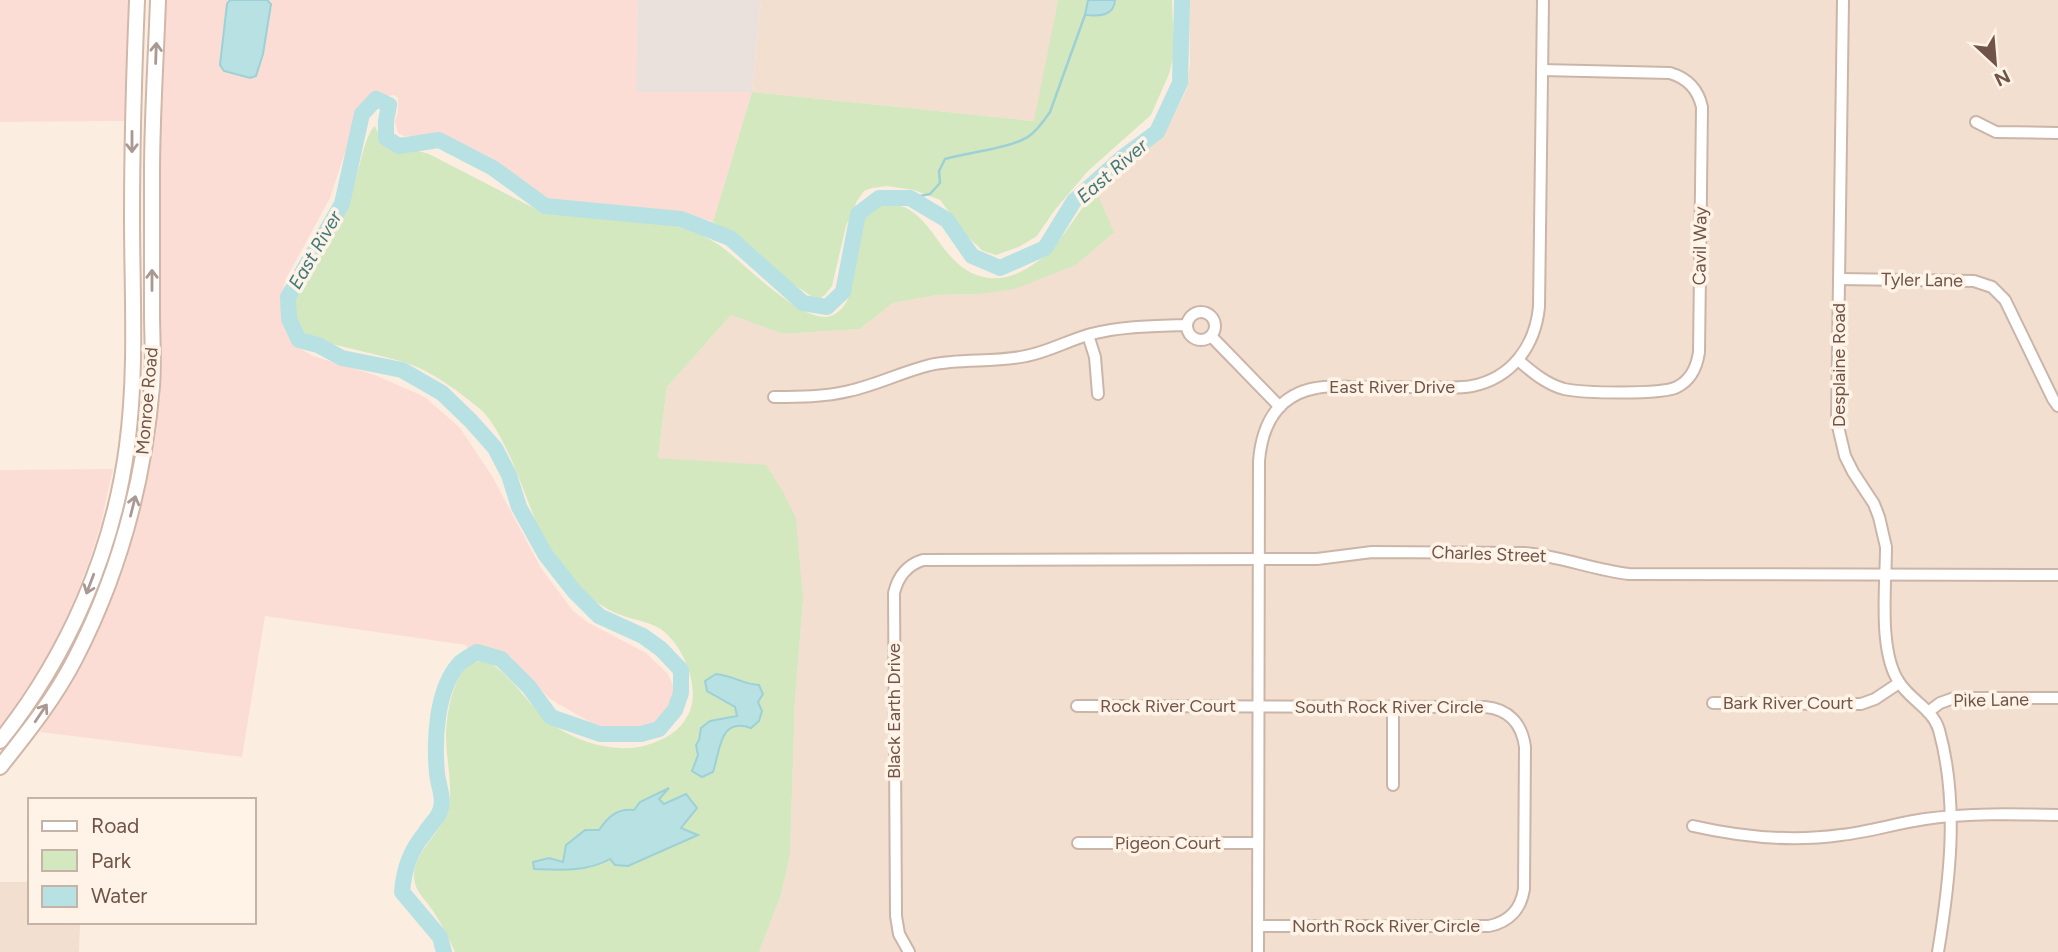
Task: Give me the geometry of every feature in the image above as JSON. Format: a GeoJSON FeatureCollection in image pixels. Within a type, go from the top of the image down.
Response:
{"type":"FeatureCollection","features":[{"type":"Feature","properties":{"kind":"main road","name":"Monroe Road"},"geometry":{"type":"LineString","coordinates":[[0,741],[59,654],[84,601],[106,541],[121,481],[133,379],[132,134],[137,0]]}},
{"type":"Feature","properties":{"kind":"main road","name":"Monroe Road"},"geometry":{"type":"LineString","coordinates":[[0,767],[35,723],[74,660],[113,572],[138,484],[153,383],[152,140],[158,0]]}},
{"type":"Feature","properties":{"kind":"street","name":"East River Drive"},"geometry":{"type":"LineString","coordinates":[[1280,407],[1295,396],[1318,387],[1470,386],[1496,377],[1518,360],[1528,347],[1534,335],[1539,307],[1543,0]]}},
{"type":"Feature","properties":{"kind":"street","name":"Desplaine Road"},"geometry":{"type":"LineString","coordinates":[[1843,0],[1837,401],[1839,431],[1845,456],[1879,517],[1885,547],[1887,656],[1899,683],[1928,712],[1938,727],[1946,759],[1950,817],[1949,867],[1938,952]]}},
{"type":"Feature","properties":{"kind":"street","name":"Cavil Way"},"geometry":{"type":"LineString","coordinates":[[1518,360],[1538,377],[1577,391],[1661,391],[1676,387],[1689,377],[1699,352],[1702,107],[1696,92],[1685,79],[1670,73],[1542,70]]}},
{"type":"Feature","properties":{"kind":"street"},"geometry":{"type":"LineString","coordinates":[[1976,122],[1996,132],[2058,133]]}},
{"type":"Feature","properties":{"kind":"street","name":"Tyler Lane"},"geometry":{"type":"LineString","coordinates":[[1839,279],[1974,281],[1992,287],[2005,300],[2058,406]]}},
{"type":"Feature","properties":{"kind":"street"},"geometry":{"type":"LineString","coordinates":[[1197,312],[1208,313],[1214,318],[1216,329],[1211,336],[1201,340],[1192,337],[1187,325],[1189,317],[1197,312]]}},
{"type":"Feature","properties":{"kind":"street"},"geometry":{"type":"LineString","coordinates":[[774,397],[847,392],[934,364],[1028,356],[1114,329],[1187,325]]}},
{"type":"Feature","properties":{"kind":"street"},"geometry":{"type":"LineString","coordinates":[[1088,335],[1095,357],[1098,394]]}},
{"type":"Feature","properties":{"kind":"street"},"geometry":{"type":"LineString","coordinates":[[1211,336],[1280,407],[1270,419],[1261,441],[1258,952]]}},
{"type":"Feature","properties":{"kind":"street","name":"Charles Street"},"geometry":{"type":"LineString","coordinates":[[1002,558],[1317,559],[1373,552],[1524,552],[1544,554],[1629,574],[2058,575]]}},
{"type":"Feature","properties":{"kind":"street","name":"Black Earth Drive"},"geometry":{"type":"LineString","coordinates":[[909,952],[899,934],[896,916],[894,593],[904,571],[923,560],[1002,558]]}},
{"type":"Feature","properties":{"kind":"street","name":"Bark River Court"},"geometry":{"type":"LineString","coordinates":[[1713,703],[1861,704],[1875,699],[1899,683]]}},
{"type":"Feature","properties":{"kind":"street","name":"Pike Lane"},"geometry":{"type":"LineString","coordinates":[[1928,712],[1940,703],[1954,698],[2058,698]]}},
{"type":"Feature","properties":{"kind":"street","name":"Rock River Court"},"geometry":{"type":"LineString","coordinates":[[1077,706],[1259,706]]}},
{"type":"Feature","properties":{"kind":"street","name":"South Rock River Circle"},"geometry":{"type":"LineString","coordinates":[[1259,706],[1485,707],[1500,710],[1515,721],[1525,747],[1524,890],[1520,904],[1512,915]]}},
{"type":"Feature","properties":{"kind":"street"},"geometry":{"type":"LineString","coordinates":[[1392,785],[1393,707]]}},
{"type":"Feature","properties":{"kind":"street"},"geometry":{"type":"LineString","coordinates":[[1693,826],[1762,837],[1818,838],[1926,819],[2058,815]]}},
{"type":"Feature","properties":{"kind":"street","name":"Pigeon Court"},"geometry":{"type":"LineString","coordinates":[[1078,843],[1258,843]]}},
{"type":"Feature","properties":{"kind":"street","name":"North Rock River Circle"},"geometry":{"type":"LineString","coordinates":[[1258,926],[1489,926],[1512,915]]}},
{"type":"Feature","properties":{"kind":"shaded area"},"geometry":{"type":"Polygon","coordinates":[[[0,0],[128,0],[125,121],[0,122],[0,0]]]}},
{"type":"Feature","properties":{"kind":"shaded area"},"geometry":{"type":"Polygon","coordinates":[[[164,0],[638,0],[637,92],[752,92],[713,222],[692,215],[649,208],[568,205],[556,202],[490,160],[447,140],[429,135],[404,136],[398,133],[395,122],[398,98],[394,95],[382,97],[368,103],[357,116],[330,198],[286,279],[282,292],[282,311],[299,348],[313,356],[375,375],[425,397],[460,428],[492,476],[541,568],[573,611],[587,622],[646,653],[668,674],[676,693],[673,704],[661,721],[652,726],[632,730],[595,725],[550,699],[507,655],[498,652],[468,650],[466,645],[265,616],[242,757],[40,732],[74,677],[103,619],[125,565],[152,456],[159,363],[159,103],[164,0]]]}},
{"type":"Feature","properties":{"kind":"shaded area"},"geometry":{"type":"Polygon","coordinates":[[[638,0],[761,0],[752,92],[636,92],[638,0]]]}},
{"type":"Feature","properties":{"kind":"shaded area"},"geometry":{"type":"Polygon","coordinates":[[[761,0],[1058,0],[1035,121],[752,92],[761,0]]]}},
{"type":"Feature","properties":{"kind":"shaded area"},"geometry":{"type":"Polygon","coordinates":[[[1189,0],[2058,0],[2058,952],[759,952],[781,895],[790,855],[795,700],[803,601],[658,458],[667,387],[731,315],[783,334],[860,329],[893,303],[937,295],[979,294],[1076,265],[1113,234],[1096,190],[1155,139],[1171,121],[1187,89],[1190,63],[1189,0]]]}},
{"type":"Feature","properties":{"kind":"shaded area"},"geometry":{"type":"Polygon","coordinates":[[[113,469],[100,527],[73,603],[42,665],[0,728],[0,470],[113,469]]]}},
{"type":"Feature","properties":{"kind":"shaded area"},"geometry":{"type":"Polygon","coordinates":[[[0,882],[28,882],[28,924],[80,924],[79,952],[0,952],[0,882]]]}},
{"type":"Feature","properties":{"kind":"green space"},"geometry":{"type":"Polygon","coordinates":[[[1058,0],[1172,0],[1174,54],[1169,74],[1151,115],[1088,171],[1037,236],[1019,247],[996,255],[983,251],[969,238],[940,200],[914,190],[887,186],[872,188],[864,191],[857,201],[846,226],[832,286],[820,298],[811,296],[784,278],[755,251],[713,222],[752,92],[1034,121],[1058,0]]]}},
{"type":"Feature","properties":{"kind":"green space"},"geometry":{"type":"Polygon","coordinates":[[[375,126],[382,142],[389,148],[429,154],[534,208],[562,214],[657,222],[689,230],[719,245],[791,303],[821,317],[833,315],[842,308],[848,298],[852,286],[858,232],[862,222],[887,202],[910,210],[921,219],[960,266],[974,274],[997,278],[1018,273],[1043,257],[1058,242],[1096,190],[1114,233],[1076,265],[1014,289],[979,294],[937,295],[893,303],[860,329],[783,334],[731,315],[667,387],[658,458],[766,465],[796,518],[803,601],[795,700],[790,855],[781,895],[759,952],[455,952],[439,920],[416,886],[414,876],[420,856],[448,809],[448,715],[453,691],[471,664],[488,662],[505,675],[538,712],[555,726],[579,739],[607,747],[634,748],[665,738],[680,726],[688,715],[693,693],[688,667],[668,635],[659,628],[621,615],[600,604],[586,593],[559,563],[541,534],[507,450],[480,409],[429,373],[412,365],[311,338],[298,323],[295,305],[298,291],[344,210],[366,143],[375,126]]]}},
{"type":"Feature","properties":{"kind":"water"},"geometry":{"type":"Polygon","coordinates":[[[230,0],[267,0],[271,4],[263,54],[256,76],[250,78],[224,71],[220,65],[227,4],[230,0]]]}},
{"type":"Feature","properties":{"kind":"water"},"geometry":{"type":"Polygon","coordinates":[[[1088,0],[1115,0],[1112,10],[1104,14],[1085,15],[1088,0]]]}},
{"type":"Feature","properties":{"kind":"water"},"geometry":{"type":"Polygon","coordinates":[[[716,674],[759,685],[763,694],[758,702],[762,711],[759,721],[751,728],[740,726],[727,731],[713,772],[702,777],[692,771],[698,755],[696,745],[701,728],[710,721],[737,716],[735,707],[707,691],[705,681],[716,674]]]}},
{"type":"Feature","properties":{"kind":"water"},"geometry":{"type":"Polygon","coordinates":[[[669,788],[659,799],[664,804],[686,794],[697,808],[681,828],[698,835],[628,866],[615,865],[610,859],[583,868],[534,869],[533,862],[549,858],[563,862],[566,845],[585,830],[599,830],[614,814],[623,810],[634,810],[640,802],[669,788]]]}},
{"type":"Feature","properties":{"kind":"waterway","name":"East River"},"geometry":{"type":"LineString","coordinates":[[444,952],[440,937],[402,892],[406,868],[412,854],[441,806],[436,760],[438,716],[445,687],[459,664],[477,652],[501,659],[529,687],[551,717],[600,734],[641,734],[659,729],[675,710],[681,693],[681,670],[661,649],[643,636],[599,616],[574,591],[545,554],[519,507],[509,475],[495,448],[442,393],[402,370],[342,358],[318,345],[299,340],[289,319],[288,297],[342,204],[362,114],[376,99],[389,105],[386,138],[399,146],[439,140],[493,168],[545,206],[681,219],[730,238],[803,303],[827,307],[843,292],[858,214],[879,198],[910,198],[947,220],[972,256],[1000,268],[1045,248],[1074,201],[1122,158],[1157,132],[1180,83],[1182,0]]}},
{"type":"Feature","properties":{"kind":"waterway"},"geometry":{"type":"LineString","coordinates":[[910,198],[930,194],[940,183],[939,171],[945,159],[1014,143],[1026,138],[1038,128],[1050,112],[1085,15]]}}]}
